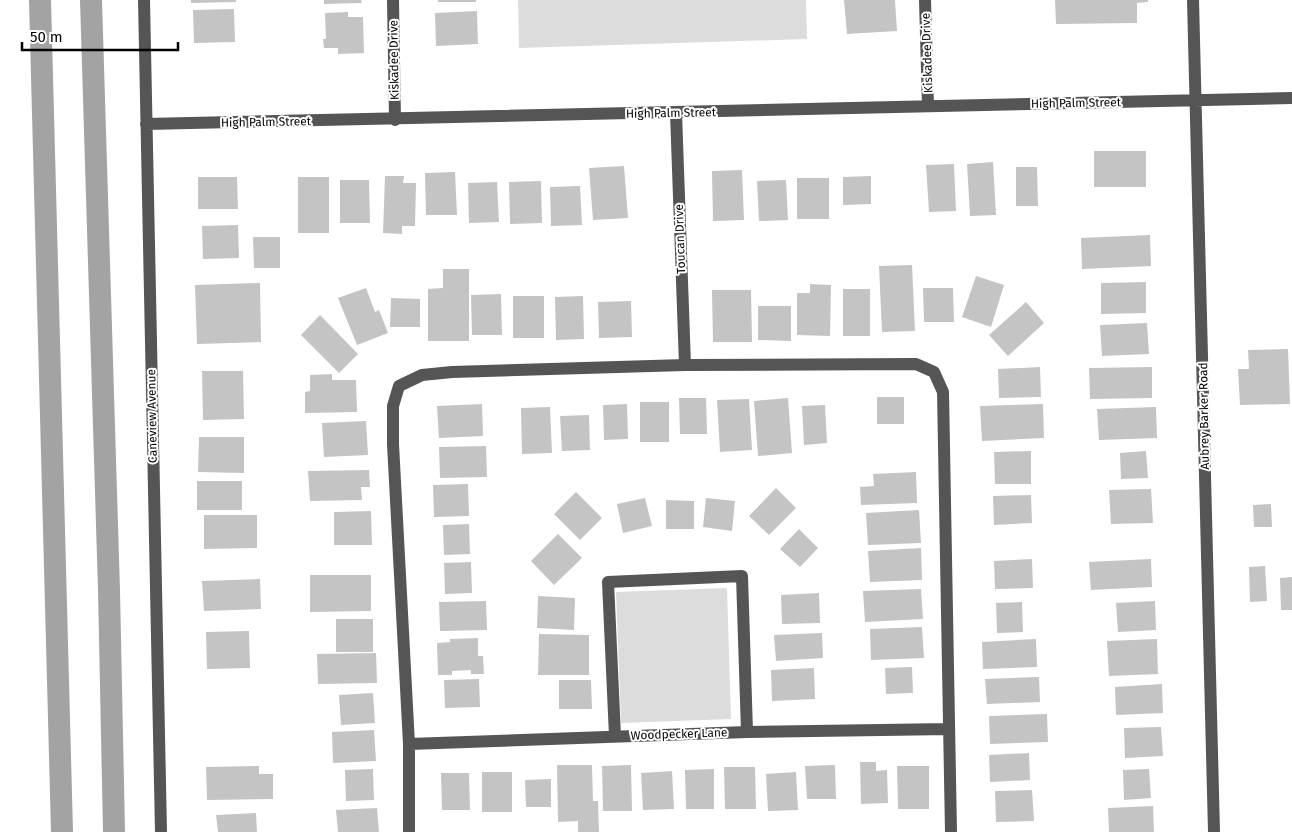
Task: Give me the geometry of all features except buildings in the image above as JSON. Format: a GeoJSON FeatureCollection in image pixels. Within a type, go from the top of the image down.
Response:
{"type":"FeatureCollection","features":[{"type":"Feature","properties":{"kind":"street","name":"Caneview Avenue"},"geometry":{"type":"LineString","coordinates":[[144,0],[161,832]]}},
{"type":"Feature","properties":{"kind":"street","name":"Kiskadee Drive"},"geometry":{"type":"LineString","coordinates":[[392,0],[395,120]]}},
{"type":"Feature","properties":{"kind":"street","name":"Kiskadee Drive"},"geometry":{"type":"LineString","coordinates":[[925,0],[928,106]]}},
{"type":"Feature","properties":{"kind":"street","name":"Aubrey Barker Road"},"geometry":{"type":"LineString","coordinates":[[1193,0],[1214,832]]}},
{"type":"Feature","properties":{"kind":"street","name":"High Palm Street"},"geometry":{"type":"LineString","coordinates":[[146,124],[395,120],[1292,98]]}},
{"type":"Feature","properties":{"kind":"street","name":"Toucan Drive"},"geometry":{"type":"LineString","coordinates":[[676,113],[685,365]]}},
{"type":"Feature","properties":{"kind":"street"},"geometry":{"type":"LineString","coordinates":[[409,832],[409,744],[393,444],[393,406],[399,386],[422,375],[452,372],[685,365],[916,364],[934,372],[943,392],[951,832]]}},
{"type":"Feature","properties":{"kind":"street"},"geometry":{"type":"LineString","coordinates":[[615,736],[608,582],[742,576],[747,732]]}},
{"type":"Feature","properties":{"kind":"street","name":"Woodpecker Lane"},"geometry":{"type":"LineString","coordinates":[[409,744],[747,732],[949,729]]}},
{"type":"Feature","properties":{"kind":"shaded area"},"geometry":{"type":"Polygon","coordinates":[[[518,0],[806,0],[807,39],[519,48],[518,0]]]}},
{"type":"Feature","properties":{"kind":"shaded area"},"geometry":{"type":"Polygon","coordinates":[[[727,588],[731,719],[621,723],[616,592],[727,588]]]}},
{"type":"Feature","properties":{"kind":"waterway"},"geometry":{"type":"LineString","coordinates":[[40,0],[62,832]]}},
{"type":"Feature","properties":{"kind":"waterway"},"geometry":{"type":"LineString","coordinates":[[91,0],[109,590],[114,832]]}}]}
